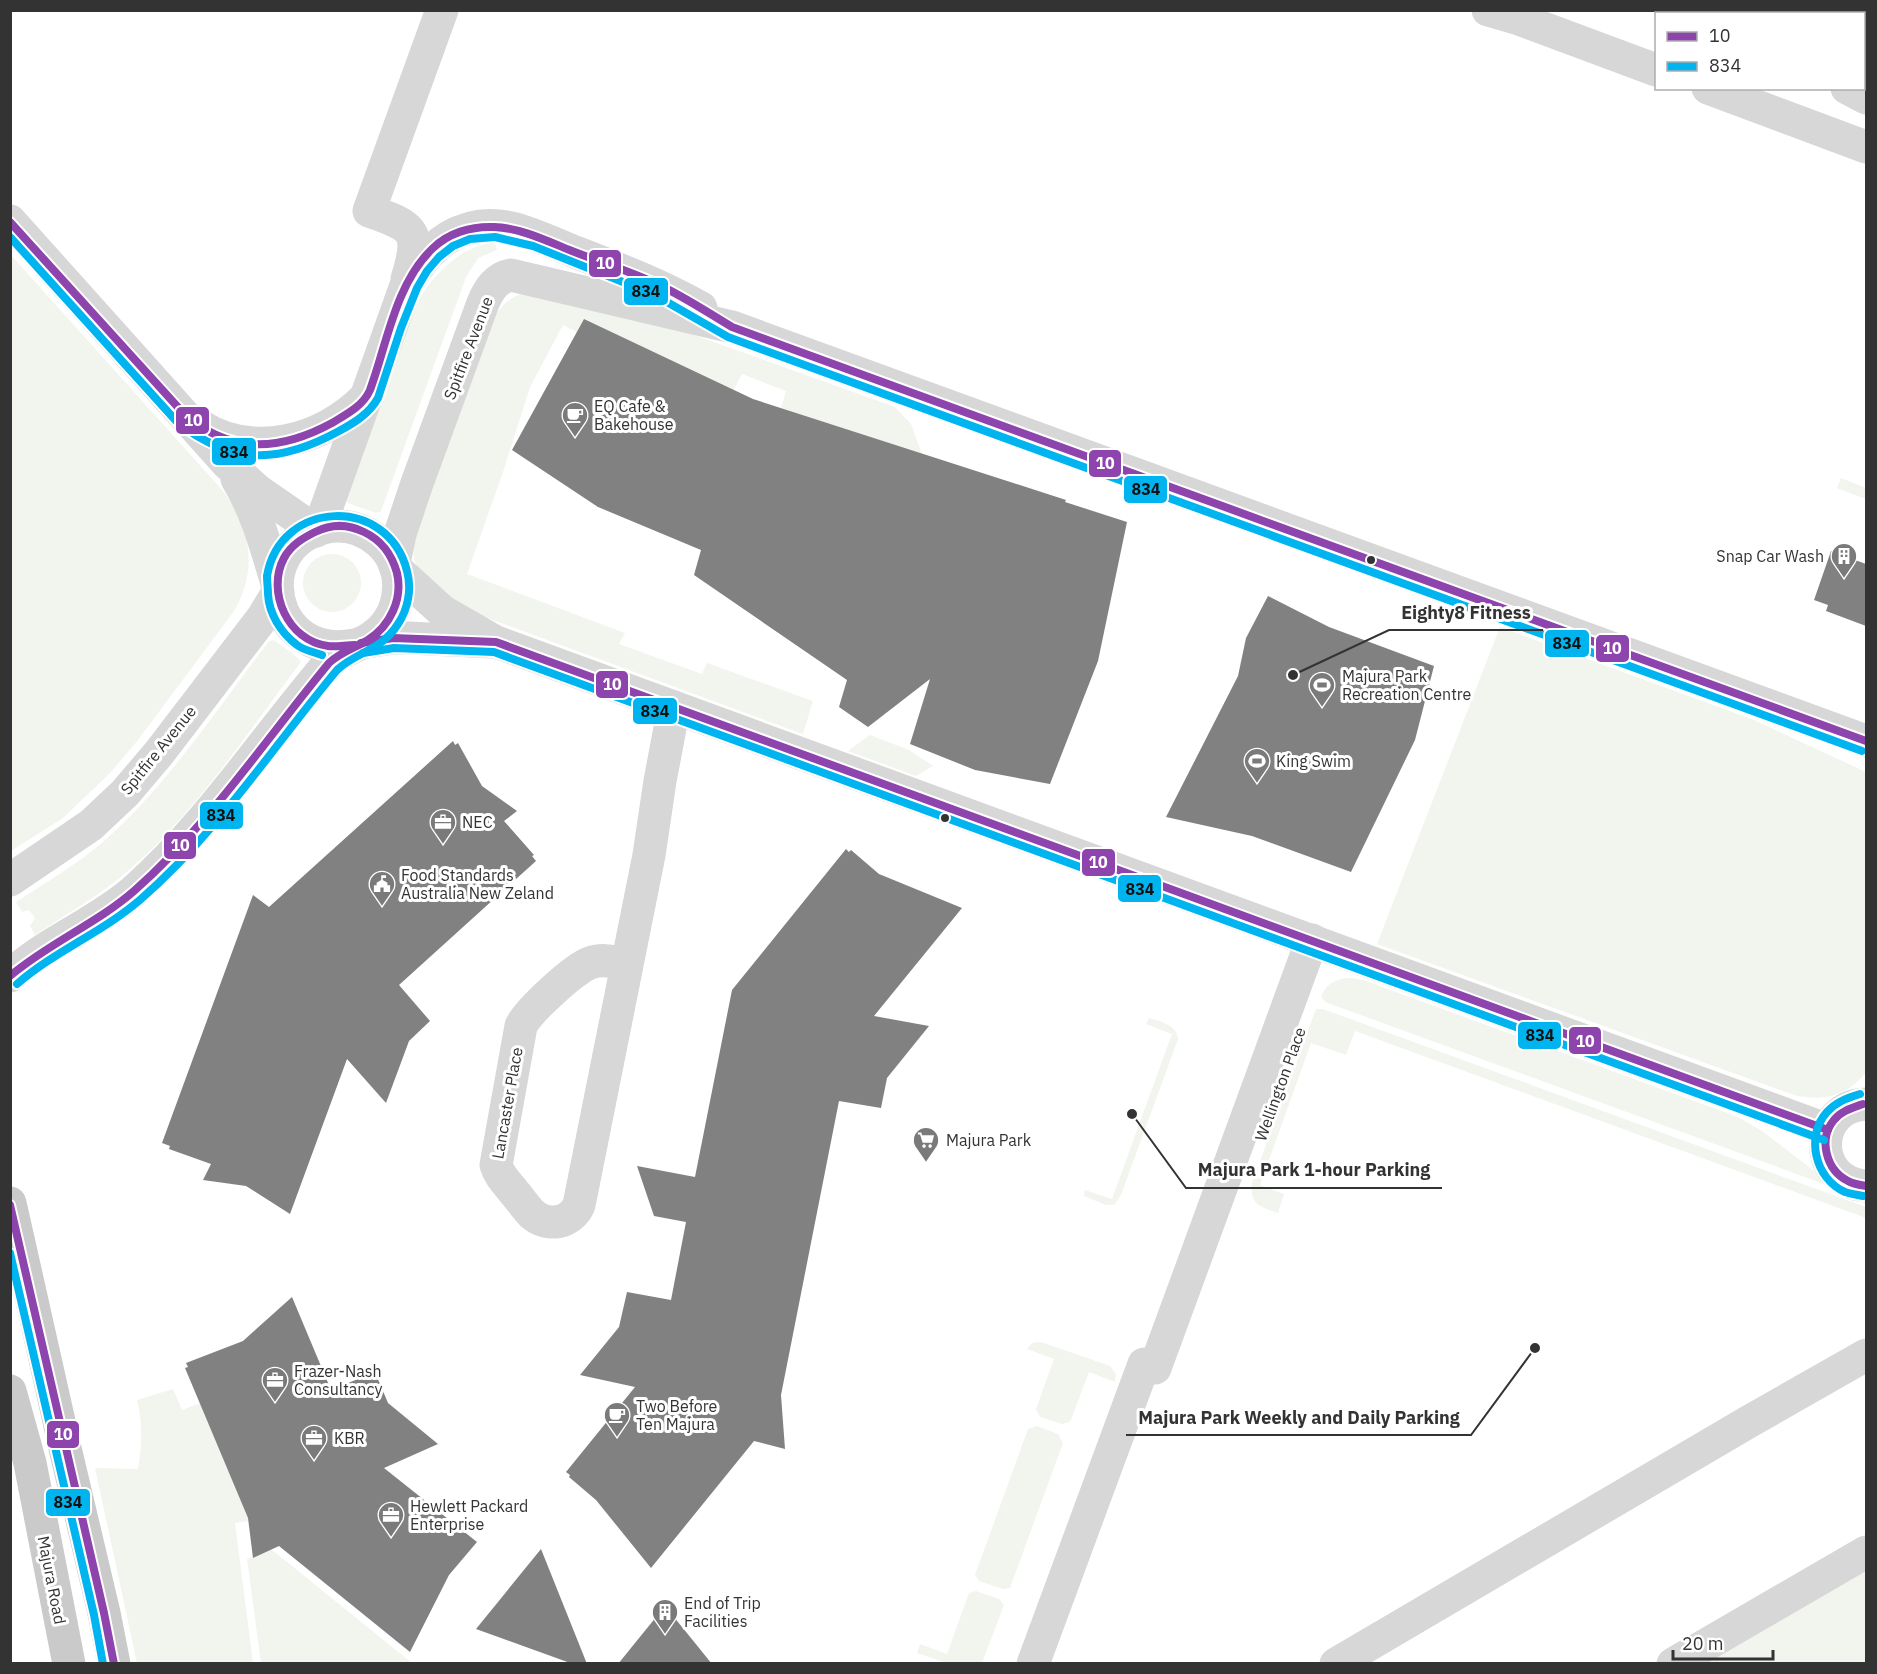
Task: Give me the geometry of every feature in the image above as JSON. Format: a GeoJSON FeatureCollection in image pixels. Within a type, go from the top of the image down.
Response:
{"type":"FeatureCollection","features":[{"type":"Feature","properties":{"kind":"main road"},"geometry":{"type":"LineString","coordinates":[[10,1203],[114,1664]]}},
{"type":"Feature","properties":{"kind":"main road","name":"Majura Road"},"geometry":{"type":"LineString","coordinates":[[10,1391],[30,1463],[69,1664]]}},
{"type":"Feature","properties":{"kind":"street"},"geometry":{"type":"LineString","coordinates":[[318,530],[414,256],[413,239],[404,225],[369,211],[442,10]]}},
{"type":"Feature","properties":{"kind":"street"},"geometry":{"type":"LineString","coordinates":[[1488,11],[1519,19],[1655,70]]}},
{"type":"Feature","properties":{"kind":"street"},"geometry":{"type":"LineString","coordinates":[[1713,90],[1866,147]]}},
{"type":"Feature","properties":{"kind":"street"},"geometry":{"type":"LineString","coordinates":[[1851,90],[1866,98]]}},
{"type":"Feature","properties":{"kind":"street"},"geometry":{"type":"LineString","coordinates":[[10,221],[227,463],[256,490],[318,530]]}},
{"type":"Feature","properties":{"kind":"street"},"geometry":{"type":"LineString","coordinates":[[401,298],[418,266],[444,239],[471,228],[505,227],[546,240],[658,285],[732,327],[1866,741]]}},
{"type":"Feature","properties":{"kind":"street","name":"Spitfire Avenue"},"geometry":{"type":"LineString","coordinates":[[395,566],[400,534],[483,303],[492,286],[501,278],[511,275],[525,277],[732,327]]}},
{"type":"Feature","properties":{"kind":"street"},"geometry":{"type":"LineString","coordinates":[[185,415],[221,438],[241,443],[270,444],[325,427],[352,410],[366,397]]}},
{"type":"Feature","properties":{"kind":"street"},"geometry":{"type":"LineString","coordinates":[[227,463],[258,519],[282,612],[292,628],[308,640],[336,648],[393,638],[496,642]]}},
{"type":"Feature","properties":{"kind":"street"},"geometry":{"type":"LineString","coordinates":[[277,588],[283,561],[289,551],[306,536],[318,530],[344,526],[367,533],[385,549],[395,566],[442,611],[496,642],[1828,1130]]}},
{"type":"Feature","properties":{"kind":"street"},"geometry":{"type":"LineString","coordinates":[[10,976],[39,952],[125,897],[152,873],[199,824],[329,663],[335,657],[378,632],[391,617],[398,599],[399,588],[395,566]]}},
{"type":"Feature","properties":{"kind":"street","name":"Spitfire Avenue"},"geometry":{"type":"LineString","coordinates":[[10,880],[91,825],[125,793],[159,753],[263,617],[277,588]]}},
{"type":"Feature","properties":{"kind":"street","name":"Lancaster Place"},"geometry":{"type":"LineString","coordinates":[[627,964],[606,961],[587,964],[575,971],[529,1014],[521,1026],[496,1165],[501,1176],[532,1214],[546,1221],[555,1222],[568,1219],[579,1205],[649,855],[674,707]]}},
{"type":"Feature","properties":{"kind":"street","name":"Wellington Place"},"geometry":{"type":"LineString","coordinates":[[1034,1664],[1144,1364],[1155,1368],[1214,1208],[1233,1198],[1242,1189],[1312,940]]}},
{"type":"Feature","properties":{"kind":"street"},"geometry":{"type":"LineString","coordinates":[[1865,1186],[1853,1184],[1839,1176],[1830,1165],[1826,1151],[1830,1125],[1844,1110],[1866,1104]]}},
{"type":"Feature","properties":{"kind":"street"},"geometry":{"type":"LineString","coordinates":[[1336,1664],[1750,1421],[1866,1356]]}},
{"type":"Feature","properties":{"kind":"street"},"geometry":{"type":"LineString","coordinates":[[1673,1664],[1866,1552]]}},
{"type":"Feature","properties":{"kind":"shaded area"},"geometry":{"type":"Polygon","coordinates":[[[495,242],[497,250],[478,258],[466,277],[381,511],[376,513],[348,503],[345,498],[416,304],[439,273],[459,256],[482,245],[495,242]]]}},
{"type":"Feature","properties":{"kind":"shaded area"},"geometry":{"type":"Polygon","coordinates":[[[10,254],[224,492],[240,521],[248,550],[249,565],[242,596],[234,611],[138,740],[111,772],[63,818],[11,851],[10,254]]]}},
{"type":"Feature","properties":{"kind":"shaded area"},"geometry":{"type":"Polygon","coordinates":[[[525,293],[664,324],[895,407],[911,424],[922,454],[781,408],[786,391],[742,374],[733,391],[584,319],[577,332],[563,325],[530,387],[467,574],[625,633],[619,644],[702,674],[707,663],[813,701],[803,734],[463,609],[419,571],[414,559],[413,548],[420,520],[497,313],[509,300],[525,293]]]}},
{"type":"Feature","properties":{"kind":"shaded area"},"geometry":{"type":"Polygon","coordinates":[[[1841,478],[1866,488],[1866,499],[1837,488],[1841,478]]]}},
{"type":"Feature","properties":{"kind":"shaded area"},"geometry":{"type":"Polygon","coordinates":[[[326,554],[338,554],[353,562],[361,577],[361,589],[353,604],[338,612],[326,612],[311,604],[303,589],[303,577],[311,562],[326,554]]]}},
{"type":"Feature","properties":{"kind":"shaded area"},"geometry":{"type":"Polygon","coordinates":[[[1500,627],[1754,720],[1866,772],[1866,1072],[1851,1087],[1843,1092],[1824,1097],[1794,1095],[1377,944],[1500,627]]]}},
{"type":"Feature","properties":{"kind":"shaded area"},"geometry":{"type":"Polygon","coordinates":[[[274,640],[301,662],[199,797],[154,847],[129,870],[95,896],[35,935],[30,926],[35,918],[29,910],[22,912],[16,902],[82,858],[126,820],[170,772],[269,641],[274,640]]]}},
{"type":"Feature","properties":{"kind":"shaded area"},"geometry":{"type":"Polygon","coordinates":[[[870,735],[909,750],[933,766],[916,776],[848,751],[870,735]]]}},
{"type":"Feature","properties":{"kind":"shaded area"},"geometry":{"type":"Polygon","coordinates":[[[1351,978],[1363,980],[1738,1117],[1762,1131],[1838,1189],[1325,1002],[1321,996],[1329,985],[1337,980],[1351,978]]]}},
{"type":"Feature","properties":{"kind":"shaded area"},"geometry":{"type":"Polygon","coordinates":[[[1316,1009],[1323,1009],[1866,1207],[1866,1218],[1355,1031],[1346,1055],[1311,1043],[1260,1185],[1284,1194],[1278,1213],[1266,1209],[1254,1200],[1252,1183],[1316,1009]]]}},
{"type":"Feature","properties":{"kind":"shaded area"},"geometry":{"type":"Polygon","coordinates":[[[1149,1018],[1171,1027],[1178,1039],[1121,1195],[1114,1205],[1106,1205],[1084,1196],[1085,1190],[1112,1199],[1172,1034],[1146,1024],[1149,1018]]]}},
{"type":"Feature","properties":{"kind":"shaded area"},"geometry":{"type":"Polygon","coordinates":[[[1037,1342],[1110,1366],[1116,1374],[1115,1382],[1089,1372],[1070,1422],[1062,1424],[1040,1417],[1036,1409],[1054,1359],[1027,1349],[1032,1343],[1037,1342]]]}},
{"type":"Feature","properties":{"kind":"shaded area"},"geometry":{"type":"Polygon","coordinates":[[[173,1389],[182,1410],[200,1403],[249,1521],[235,1523],[253,1663],[137,1663],[95,1468],[138,1469],[141,1434],[137,1400],[173,1389]]]}},
{"type":"Feature","properties":{"kind":"shaded area"},"geometry":{"type":"Polygon","coordinates":[[[1037,1426],[1058,1434],[1063,1443],[1010,1588],[1003,1589],[979,1581],[975,1575],[1028,1429],[1037,1426]]]}},
{"type":"Feature","properties":{"kind":"shaded area"},"geometry":{"type":"Polygon","coordinates":[[[271,1549],[412,1663],[261,1663],[247,1559],[271,1549]]]}},
{"type":"Feature","properties":{"kind":"shaded area"},"geometry":{"type":"Polygon","coordinates":[[[1866,1566],[1866,1663],[1699,1663],[1866,1566]]]}},
{"type":"Feature","properties":{"kind":"shaded area"},"geometry":{"type":"Polygon","coordinates":[[[976,1591],[999,1599],[1004,1605],[982,1663],[947,1663],[917,1653],[920,1644],[947,1654],[969,1593],[976,1591]]]}},
{"type":"Feature","properties":{"kind":"building"},"geometry":{"type":"Polygon","coordinates":[[[584,319],[753,399],[1066,500],[1065,502],[1127,522],[1098,661],[1050,784],[975,770],[910,744],[930,679],[868,727],[839,707],[847,680],[694,575],[701,550],[598,507],[512,450],[584,319]]]}},
{"type":"Feature","properties":{"kind":"building","name":"Snap Car Wash"},"geometry":{"type":"Polygon","coordinates":[[[1831,551],[1866,564],[1866,626],[1826,611],[1828,605],[1814,600],[1831,551]]]}},
{"type":"Feature","properties":{"kind":"building","name":"Majura Park Recreation Centre"},"geometry":{"type":"Polygon","coordinates":[[[1268,596],[1329,627],[1434,666],[1415,740],[1351,872],[1252,836],[1166,817],[1238,676],[1246,638],[1268,596]]]}},
{"type":"Feature","properties":{"kind":"building"},"geometry":{"type":"Polygon","coordinates":[[[453,741],[455,745],[458,743],[482,786],[517,811],[504,821],[534,855],[532,856],[536,861],[399,985],[430,1021],[409,1041],[386,1103],[347,1059],[290,1214],[246,1186],[203,1180],[211,1164],[169,1149],[170,1146],[162,1143],[253,895],[269,907],[453,741]]]}},
{"type":"Feature","properties":{"kind":"building"},"geometry":{"type":"Polygon","coordinates":[[[846,849],[849,852],[851,850],[879,874],[962,908],[874,1016],[929,1026],[887,1078],[881,1108],[839,1101],[781,1395],[785,1449],[754,1441],[651,1568],[596,1500],[566,1472],[635,1387],[580,1375],[619,1327],[627,1292],[671,1300],[686,1222],[654,1216],[637,1166],[695,1177],[732,990],[846,849]]]}},
{"type":"Feature","properties":{"kind":"building"},"geometry":{"type":"Polygon","coordinates":[[[292,1297],[331,1390],[375,1372],[388,1403],[438,1444],[384,1468],[477,1542],[449,1575],[410,1652],[279,1546],[253,1558],[248,1518],[185,1368],[188,1367],[186,1363],[243,1341],[292,1297]]]}},
{"type":"Feature","properties":{"kind":"building"},"geometry":{"type":"Polygon","coordinates":[[[541,1549],[587,1664],[573,1664],[476,1629],[541,1549]]]}},
{"type":"Feature","properties":{"kind":"building","name":"End of Trip Facilities"},"geometry":{"type":"Polygon","coordinates":[[[665,1606],[712,1664],[618,1664],[665,1606]]]}},
{"type":"Feature","properties":{"kind":"transit line","name":"10"},"geometry":{"type":"LineString","coordinates":[[10,222],[185,415],[212,433],[231,440],[261,444],[290,440],[319,430],[354,409],[370,390],[401,297],[419,264],[438,243],[460,232],[477,228],[504,228],[534,236],[646,279],[732,327],[1866,741]]}},
{"type":"Feature","properties":{"kind":"transit line","name":"834"},"geometry":{"type":"LineString","coordinates":[[10,237],[178,423],[198,437],[237,453],[257,455],[296,450],[317,442],[361,418],[378,398],[401,328],[417,288],[427,271],[453,246],[470,239],[495,237],[533,246],[653,294],[728,337],[1862,751]]}},
{"type":"Feature","properties":{"kind":"transit line","name":"834"},"geometry":{"type":"LineString","coordinates":[[17,984],[47,961],[126,911],[169,873],[220,818],[337,670],[384,640],[398,624],[408,599],[407,571],[396,546],[379,529],[358,519],[335,516],[312,521],[292,532],[276,551],[267,576],[271,609],[281,629],[299,647],[322,655]]}},
{"type":"Feature","properties":{"kind":"transit line","name":"10"},"geometry":{"type":"LineString","coordinates":[[10,976],[40,953],[88,924],[134,891],[212,810],[329,663],[368,640],[383,627],[393,611],[398,592],[395,566],[381,544],[370,535],[346,526],[333,526],[302,539],[287,553],[279,571],[279,599],[284,613],[302,635],[328,646],[355,645]]}},
{"type":"Feature","properties":{"kind":"transit line","name":"10"},"geometry":{"type":"LineString","coordinates":[[361,643],[393,638],[496,642],[1828,1130]]}},
{"type":"Feature","properties":{"kind":"transit line","name":"834"},"geometry":{"type":"LineString","coordinates":[[363,653],[394,648],[494,652],[1824,1140]]}},
{"type":"Feature","properties":{"kind":"transit line","name":"834"},"geometry":{"type":"LineString","coordinates":[[1860,1094],[1842,1101],[1827,1112],[1820,1122],[1815,1144],[1816,1156],[1826,1177],[1845,1192],[1863,1196]]}},
{"type":"Feature","properties":{"kind":"transit line","name":"10"},"geometry":{"type":"LineString","coordinates":[[1863,1104],[1847,1110],[1834,1120],[1826,1136],[1826,1145],[1834,1170],[1852,1183],[1866,1186]]}},
{"type":"Feature","properties":{"kind":"transit line","name":"10"},"geometry":{"type":"LineString","coordinates":[[10,1205],[114,1664]]}},
{"type":"Feature","properties":{"kind":"transit line","name":"834"},"geometry":{"type":"LineString","coordinates":[[10,1253],[94,1615],[103,1664]]}},
{"type":"Feature","properties":{"kind":"place","name":"EQ Cafe & Bakehouse"},"geometry":{"type":"Point","coordinates":[575,438]}},
{"type":"Feature","properties":{"kind":"place","name":"Snap Car Wash"},"geometry":{"type":"Point","coordinates":[1844,579]}},
{"type":"Feature","properties":{"kind":"place","name":"Eighty8 Fitness"},"geometry":{"type":"Point","coordinates":[1293,675]}},
{"type":"Feature","properties":{"kind":"place","name":"Majura Park Recreation Centre"},"geometry":{"type":"Point","coordinates":[1322,708]}},
{"type":"Feature","properties":{"kind":"place","name":"King Swim"},"geometry":{"type":"Point","coordinates":[1257,784]}},
{"type":"Feature","properties":{"kind":"place","name":"NEC"},"geometry":{"type":"Point","coordinates":[443,845]}},
{"type":"Feature","properties":{"kind":"place","name":"Food Standards Australia New Zeland"},"geometry":{"type":"Point","coordinates":[382,907]}},
{"type":"Feature","properties":{"kind":"place","name":"Majura Park 1-hour Parking"},"geometry":{"type":"Point","coordinates":[1132,1114]}},
{"type":"Feature","properties":{"kind":"place","name":"Majura Park"},"geometry":{"type":"Point","coordinates":[926,1163]}},
{"type":"Feature","properties":{"kind":"place","name":"Majura Park Weekly and Daily Parking"},"geometry":{"type":"Point","coordinates":[1535,1348]}},
{"type":"Feature","properties":{"kind":"place","name":"Frazer-Nash Consultancy"},"geometry":{"type":"Point","coordinates":[275,1403]}},
{"type":"Feature","properties":{"kind":"place","name":"Two Before Ten Majura"},"geometry":{"type":"Point","coordinates":[617,1438]}},
{"type":"Feature","properties":{"kind":"place","name":"KBR"},"geometry":{"type":"Point","coordinates":[314,1461]}},
{"type":"Feature","properties":{"kind":"place","name":"Hewlett Packard Enterprise"},"geometry":{"type":"Point","coordinates":[391,1538]}},
{"type":"Feature","properties":{"kind":"place","name":"End of Trip Facilities"},"geometry":{"type":"Point","coordinates":[665,1635]}}]}
